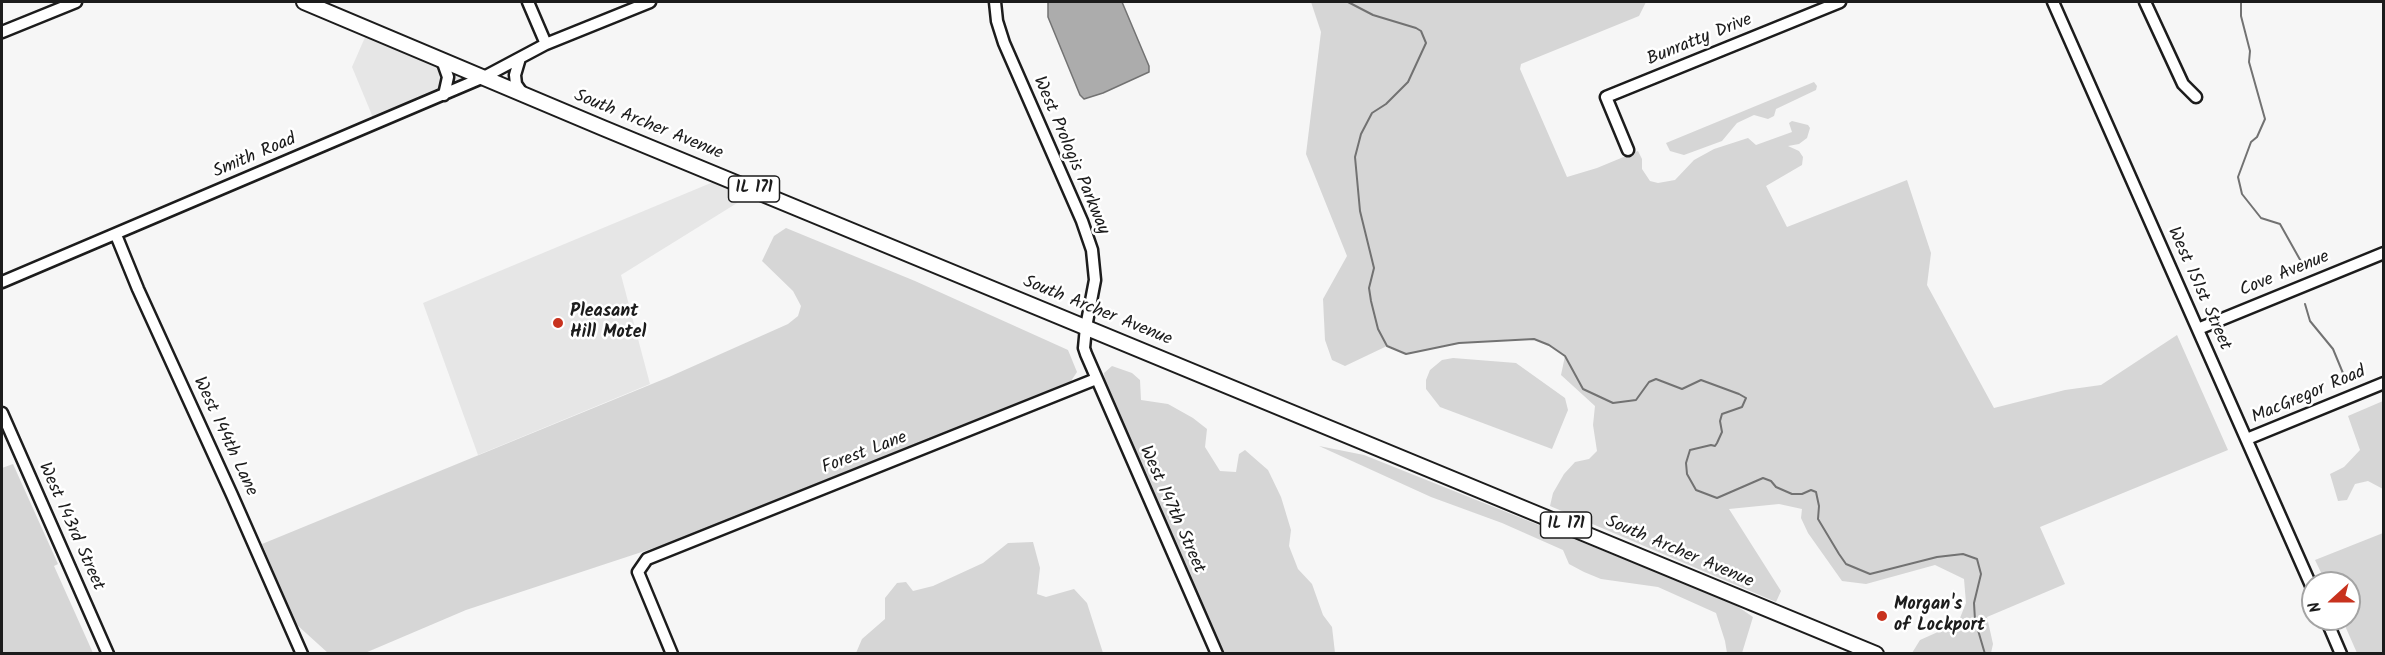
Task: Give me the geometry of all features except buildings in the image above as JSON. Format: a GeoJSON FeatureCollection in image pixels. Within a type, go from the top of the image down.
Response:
{"type":"FeatureCollection","features":[{"type":"Feature","properties":{"kind":"main road","name":"South Archer Avenue"},"geometry":{"type":"LineString","coordinates":[[304,2],[1876,654]]}},
{"type":"Feature","properties":{"kind":"street"},"geometry":{"type":"LineString","coordinates":[[2,32],[76,2]]}},
{"type":"Feature","properties":{"kind":"street"},"geometry":{"type":"LineString","coordinates":[[528,2],[546,44]]}},
{"type":"Feature","properties":{"kind":"street","name":"Smith Road"},"geometry":{"type":"LineString","coordinates":[[2,282],[484,77],[546,44],[650,2]]}},
{"type":"Feature","properties":{"kind":"street","name":"West Prologis Parkway"},"geometry":{"type":"LineString","coordinates":[[995,2],[997,21],[1004,43],[1088,236],[1095,280],[1084,348],[1096,380]]}},
{"type":"Feature","properties":{"kind":"street","name":"Bunratty Drive"},"geometry":{"type":"LineString","coordinates":[[1628,150],[1606,97],[1814,7],[1840,2]]}},
{"type":"Feature","properties":{"kind":"street","name":"West 151st Street"},"geometry":{"type":"LineString","coordinates":[[2053,2],[2305,571]]}},
{"type":"Feature","properties":{"kind":"street"},"geometry":{"type":"LineString","coordinates":[[2145,2],[2184,84],[2196,97]]}},
{"type":"Feature","properties":{"kind":"street"},"geometry":{"type":"LineString","coordinates":[[520,58],[515,75],[516,84],[523,94]]}},
{"type":"Feature","properties":{"kind":"street"},"geometry":{"type":"LineString","coordinates":[[442,60],[448,77],[444,94]]}},
{"type":"Feature","properties":{"kind":"street","name":"West 144th Lane"},"geometry":{"type":"LineString","coordinates":[[116,235],[138,289],[302,654]]}},
{"type":"Feature","properties":{"kind":"street","name":"Cove Avenue"},"geometry":{"type":"LineString","coordinates":[[2198,329],[2384,253]]}},
{"type":"Feature","properties":{"kind":"street","name":"Forest Lane"},"geometry":{"type":"LineString","coordinates":[[672,654],[638,572],[646,559],[1096,380]]}},
{"type":"Feature","properties":{"kind":"street","name":"West 147th Street"},"geometry":{"type":"LineString","coordinates":[[1096,380],[1217,654]]}},
{"type":"Feature","properties":{"kind":"street","name":"MacGregor Road"},"geometry":{"type":"LineString","coordinates":[[2247,439],[2384,383]]}},
{"type":"Feature","properties":{"kind":"street","name":"West 143rd Street"},"geometry":{"type":"LineString","coordinates":[[2,413],[108,654]]}},
{"type":"Feature","properties":{"kind":"street"},"geometry":{"type":"LineString","coordinates":[[2331,631],[2341,654]]}},
{"type":"Feature","properties":{"kind":"shaded area"},"geometry":{"type":"Polygon","coordinates":[[[1048,2],[1122,2],[1149,66],[1149,72],[1084,99],[1080,95],[1048,17],[1048,2]]]}},
{"type":"Feature","properties":{"kind":"shaded area"},"geometry":{"type":"Polygon","coordinates":[[[1311,2],[1646,2],[1639,16],[1521,64],[1520,69],[1567,177],[1597,168],[1638,151],[1642,159],[1642,169],[1650,181],[1658,183],[1675,180],[1694,160],[1714,149],[1748,138],[1756,145],[1792,132],[1789,123],[1792,121],[1808,125],[1810,128],[1807,138],[1799,144],[1788,146],[1799,151],[1803,157],[1802,165],[1766,186],[1787,227],[1907,180],[1931,253],[1927,285],[1994,408],[2065,390],[2101,385],[2177,335],[2228,450],[2040,527],[2065,584],[1987,617],[1993,644],[1991,653],[1912,653],[1920,640],[1958,623],[1966,603],[1964,579],[1935,565],[1866,584],[1842,581],[1808,533],[1801,518],[1802,509],[1779,504],[1729,509],[1781,591],[1776,602],[1550,506],[1553,493],[1564,474],[1575,462],[1589,459],[1597,451],[1593,425],[1595,406],[1561,375],[1565,356],[1549,345],[1534,339],[1520,339],[1459,343],[1406,354],[1387,346],[1345,366],[1332,360],[1325,340],[1323,299],[1347,256],[1306,154],[1321,32],[1311,2]]]}},
{"type":"Feature","properties":{"kind":"shaded area"},"geometry":{"type":"Polygon","coordinates":[[[366,35],[469,78],[374,120],[352,67],[366,35]]]}},
{"type":"Feature","properties":{"kind":"shaded area"},"geometry":{"type":"Polygon","coordinates":[[[1814,82],[1817,86],[1816,90],[1776,109],[1774,116],[1768,119],[1754,115],[1737,123],[1722,141],[1684,155],[1670,151],[1666,143],[1814,82]]]}},
{"type":"Feature","properties":{"kind":"shaded area"},"geometry":{"type":"Polygon","coordinates":[[[718,180],[750,195],[621,275],[650,384],[478,455],[423,303],[718,180]]]}},
{"type":"Feature","properties":{"kind":"shaded area"},"geometry":{"type":"Polygon","coordinates":[[[786,228],[915,281],[1068,350],[1077,372],[1071,381],[666,544],[466,610],[365,653],[328,653],[296,624],[262,544],[669,377],[788,324],[798,316],[801,306],[793,291],[762,261],[774,236],[786,228]]]}},
{"type":"Feature","properties":{"kind":"shaded area"},"geometry":{"type":"Polygon","coordinates":[[[1453,358],[1516,363],[1565,398],[1568,410],[1552,449],[1440,407],[1426,389],[1426,380],[1430,370],[1442,360],[1453,358]]]}},
{"type":"Feature","properties":{"kind":"shaded area"},"geometry":{"type":"Polygon","coordinates":[[[1112,366],[1132,373],[1140,380],[1141,400],[1168,404],[1207,429],[1205,447],[1220,471],[1236,472],[1239,454],[1245,450],[1268,470],[1281,497],[1291,530],[1289,546],[1298,569],[1312,584],[1323,615],[1332,627],[1335,653],[1217,653],[1106,394],[1104,373],[1112,366]]]}},
{"type":"Feature","properties":{"kind":"shaded area"},"geometry":{"type":"Polygon","coordinates":[[[2383,401],[2383,489],[2368,481],[2355,484],[2347,500],[2338,501],[2330,474],[2344,467],[2360,450],[2348,416],[2383,401]]]}},
{"type":"Feature","properties":{"kind":"shaded area"},"geometry":{"type":"Polygon","coordinates":[[[1319,446],[1364,455],[1731,602],[1753,617],[1742,653],[1727,653],[1716,613],[1658,587],[1601,579],[1584,572],[1569,564],[1563,550],[1502,523],[1431,497],[1319,446]]]}},
{"type":"Feature","properties":{"kind":"shaded area"},"geometry":{"type":"Polygon","coordinates":[[[13,464],[58,564],[54,566],[93,653],[2,653],[2,468],[13,464]]]}},
{"type":"Feature","properties":{"kind":"shaded area"},"geometry":{"type":"Polygon","coordinates":[[[2383,533],[2383,653],[2357,653],[2347,631],[2361,631],[2361,571],[2320,571],[2315,560],[2383,533]]]}},
{"type":"Feature","properties":{"kind":"shaded area"},"geometry":{"type":"Polygon","coordinates":[[[1033,542],[1040,568],[1037,594],[1046,597],[1074,589],[1087,603],[1103,653],[856,653],[862,639],[885,619],[885,598],[897,583],[906,582],[913,591],[933,586],[983,563],[1008,543],[1033,542]]]}},
{"type":"Feature","properties":{"kind":"waterway"},"geometry":{"type":"LineString","coordinates":[[1348,2],[1373,15],[1416,28],[1421,31],[1426,43],[1408,82],[1386,104],[1372,113],[1361,134],[1355,157],[1360,211],[1374,268],[1369,288],[1371,301],[1378,329],[1387,346],[1406,354],[1459,343],[1534,339],[1549,345],[1565,356],[1583,389],[1613,403],[1636,400],[1649,382],[1656,379],[1682,389],[1701,380],[1739,394],[1746,398],[1742,407],[1722,414],[1720,421],[1722,432],[1715,446],[1690,450],[1686,463],[1687,474],[1696,490],[1717,498],[1763,478],[1792,494],[1802,494],[1811,490],[1816,492],[1819,506],[1818,519],[1839,554],[1846,564],[1870,574],[1937,557],[1963,554],[1977,559],[1981,574],[1974,603],[1975,620],[1985,654]]}},
{"type":"Feature","properties":{"kind":"waterway"},"geometry":{"type":"LineString","coordinates":[[2241,2],[2241,16],[2250,51],[2249,62],[2265,119],[2257,137],[2251,142],[2238,177],[2242,194],[2261,218],[2280,224],[2303,265]]}},
{"type":"Feature","properties":{"kind":"waterway"},"geometry":{"type":"LineString","coordinates":[[2305,304],[2310,321],[2333,349],[2345,378]]}},
{"type":"Feature","properties":{"kind":"place","name":"Pleasant Hill Motel"},"geometry":{"type":"Point","coordinates":[558,323]}},
{"type":"Feature","properties":{"kind":"place","name":"Morgan's of Lockport"},"geometry":{"type":"Point","coordinates":[1882,616]}}]}
